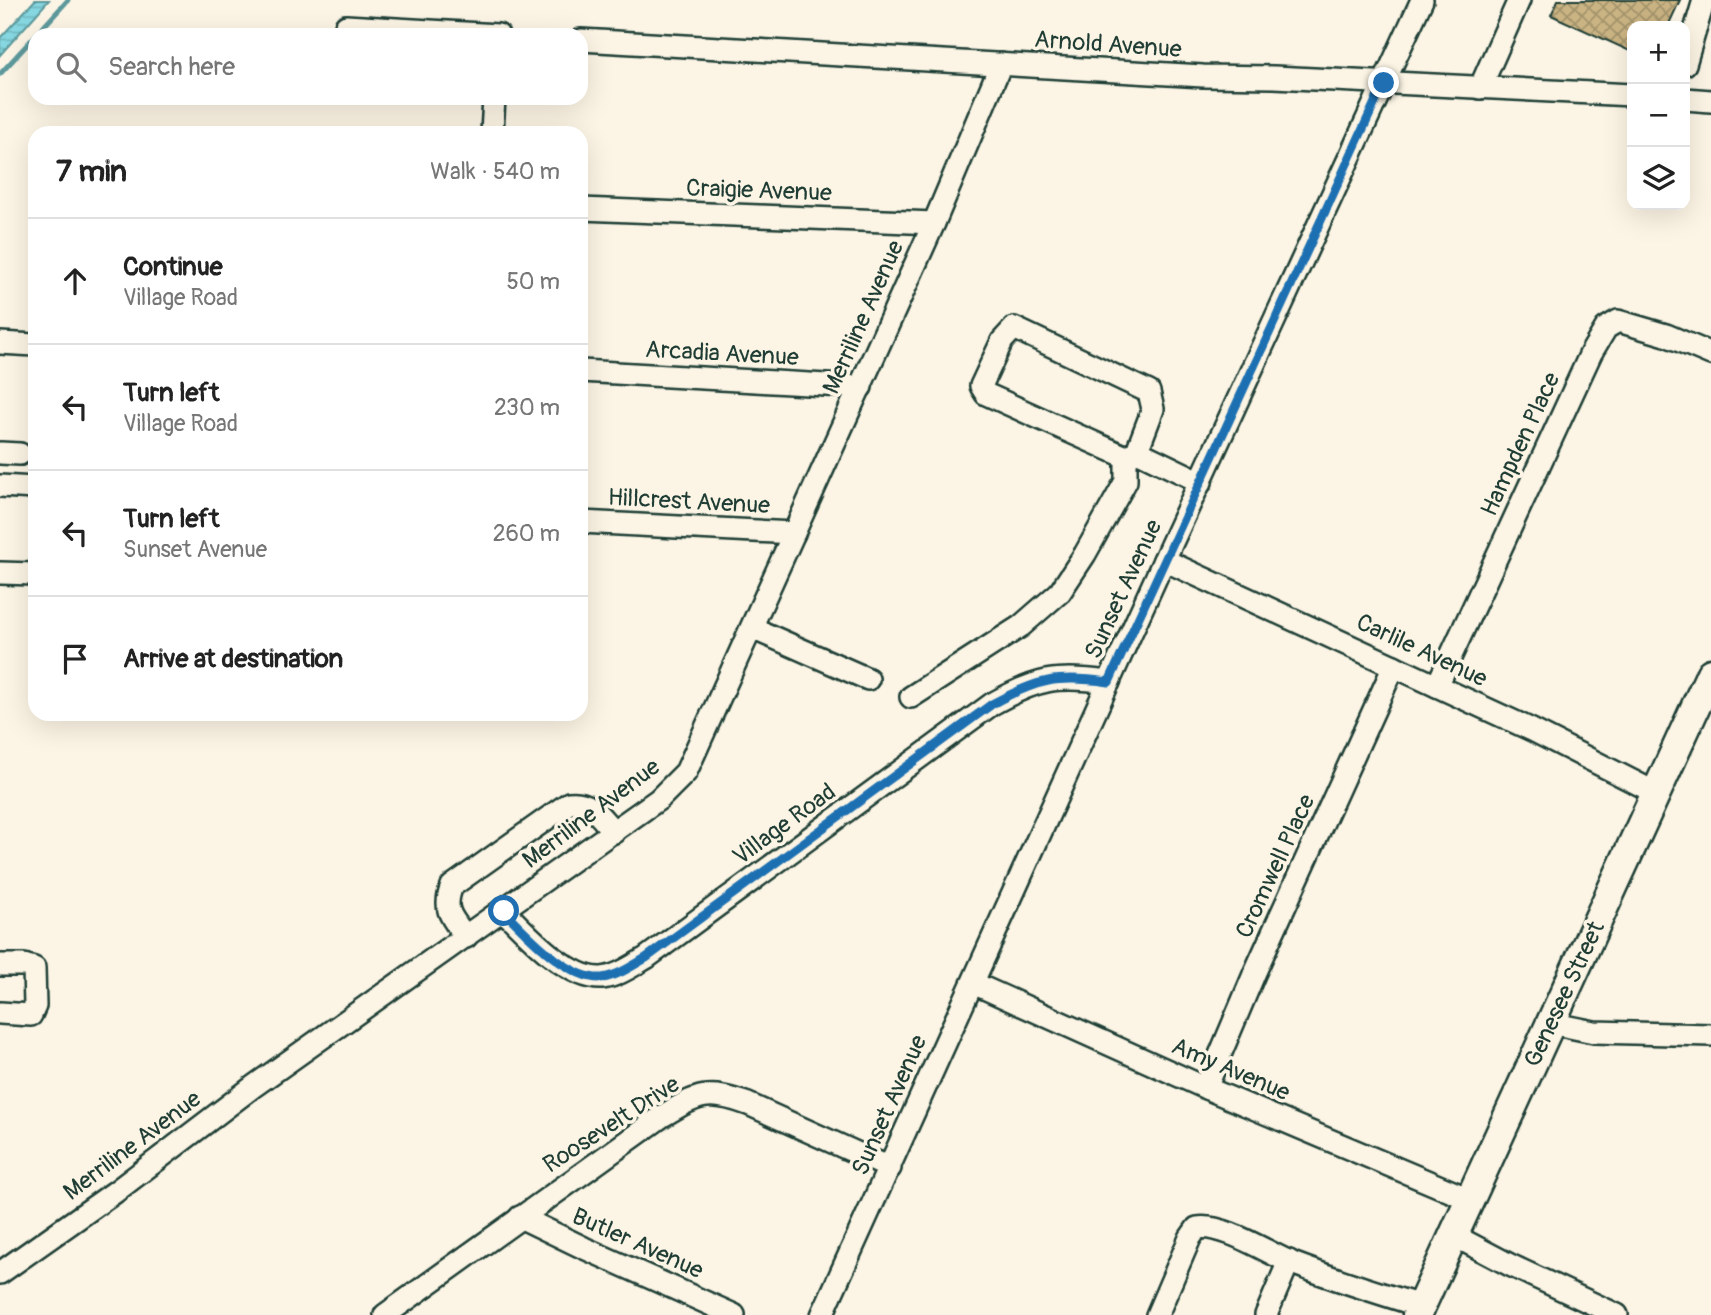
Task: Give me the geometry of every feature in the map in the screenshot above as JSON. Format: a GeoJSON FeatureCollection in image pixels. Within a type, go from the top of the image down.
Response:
{"type":"FeatureCollection","features":[{"type":"Feature","properties":{"kind":"main road","name":"Genesee Street"},"geometry":{"type":"LineString","coordinates":[[1419,1310],[1711,673]]}},
{"type":"Feature","properties":{"kind":"street","name":"Sunset Avenue"},"geometry":{"type":"LineString","coordinates":[[822,1315],[1164,560],[1422,0]]}},
{"type":"Feature","properties":{"kind":"street"},"geometry":{"type":"LineString","coordinates":[[1480,88],[1518,0]]}},
{"type":"Feature","properties":{"kind":"street"},"geometry":{"type":"LineString","coordinates":[[1690,47],[1704,0]]}},
{"type":"Feature","properties":{"kind":"street"},"geometry":{"type":"LineString","coordinates":[[346,26],[380,28]]}},
{"type":"Feature","properties":{"kind":"street","name":"Arnold Avenue"},"geometry":{"type":"LineString","coordinates":[[588,40],[1203,76],[1274,77],[1627,96]]}},
{"type":"Feature","properties":{"kind":"street","name":"Merriline Avenue"},"geometry":{"type":"LineString","coordinates":[[0,1273],[115,1192],[254,1086],[614,832],[659,799],[686,772],[934,223],[1001,64]]}},
{"type":"Feature","properties":{"kind":"street"},"geometry":{"type":"LineString","coordinates":[[1690,99],[1711,101]]}},
{"type":"Feature","properties":{"kind":"street"},"geometry":{"type":"LineString","coordinates":[[492,126],[494,105]]}},
{"type":"Feature","properties":{"kind":"street","name":"Craigie Avenue"},"geometry":{"type":"LineString","coordinates":[[588,209],[934,223]]}},
{"type":"Feature","properties":{"kind":"street","name":"Hampden Place"},"geometry":{"type":"LineString","coordinates":[[1437,686],[1591,353],[1606,328],[1618,321],[1666,335],[1711,354]]}},
{"type":"Feature","properties":{"kind":"street"},"geometry":{"type":"LineString","coordinates":[[911,697],[1021,626],[1060,592],[1126,481],[1131,454],[1153,409],[1149,392],[1014,328],[1002,341],[981,386],[986,394],[1131,454],[1200,482]]}},
{"type":"Feature","properties":{"kind":"street"},"geometry":{"type":"LineString","coordinates":[[0,343],[28,345]]}},
{"type":"Feature","properties":{"kind":"street","name":"Arcadia Avenue"},"geometry":{"type":"LineString","coordinates":[[588,371],[861,387]]}},
{"type":"Feature","properties":{"kind":"street"},"geometry":{"type":"LineString","coordinates":[[0,486],[28,488]]}},
{"type":"Feature","properties":{"kind":"street","name":"Hillcrest Avenue"},"geometry":{"type":"LineString","coordinates":[[588,522],[794,533]]}},
{"type":"Feature","properties":{"kind":"street","name":"Carlile Avenue"},"geometry":{"type":"LineString","coordinates":[[1164,560],[1532,730],[1656,793]]}},
{"type":"Feature","properties":{"kind":"street"},"geometry":{"type":"LineString","coordinates":[[0,573],[28,575]]}},
{"type":"Feature","properties":{"kind":"street"},"geometry":{"type":"LineString","coordinates":[[752,628],[868,679]]}},
{"type":"Feature","properties":{"kind":"street","name":"Cromwell Place"},"geometry":{"type":"LineString","coordinates":[[1206,1088],[1255,972],[1394,666]]}},
{"type":"Feature","properties":{"kind":"street","name":"Village Road"},"geometry":{"type":"LineString","coordinates":[[504,911],[528,936],[566,966],[589,977],[616,975],[646,958],[992,704],[1023,687],[1042,681],[1076,678],[1109,682]]}},
{"type":"Feature","properties":{"kind":"street"},"geometry":{"type":"LineString","coordinates":[[466,937],[449,913],[447,898],[452,886],[463,878],[569,803],[581,801],[591,807],[614,832]]}},
{"type":"Feature","properties":{"kind":"street"},"geometry":{"type":"LineString","coordinates":[[0,965],[24,965],[34,968],[35,1006],[30,1015],[0,1013]]}},
{"type":"Feature","properties":{"kind":"street","name":"Amy Avenue"},"geometry":{"type":"LineString","coordinates":[[973,983],[1206,1088],[1469,1199]]}},
{"type":"Feature","properties":{"kind":"street"},"geometry":{"type":"LineString","coordinates":[[1550,1023],[1594,1032],[1711,1035]]}},
{"type":"Feature","properties":{"kind":"street","name":"Roosevelt Drive"},"geometry":{"type":"LineString","coordinates":[[385,1315],[661,1117],[704,1095],[724,1096],[748,1104],[890,1168]]}},
{"type":"Feature","properties":{"kind":"street","name":"Butler Avenue"},"geometry":{"type":"LineString","coordinates":[[520,1217],[734,1315]]}},
{"type":"Feature","properties":{"kind":"street"},"geometry":{"type":"LineString","coordinates":[[1157,1315],[1197,1228],[1205,1226],[1419,1310]]}},
{"type":"Feature","properties":{"kind":"street"},"geometry":{"type":"LineString","coordinates":[[1453,1236],[1586,1308],[1617,1315]]}},
{"type":"Feature","properties":{"kind":"street"},"geometry":{"type":"LineString","coordinates":[[1266,1315],[1289,1261]]}},
{"type":"Feature","properties":{"kind":"water"},"geometry":{"type":"Polygon","coordinates":[[[35,0],[49,0],[0,55],[0,38],[35,0]]]}},
{"type":"Feature","properties":{"kind":"building"},"geometry":{"type":"Polygon","coordinates":[[[1558,0],[1680,0],[1670,21],[1627,21],[1627,50],[1551,15],[1558,0]]]}},
{"type":"Feature","properties":{"kind":"waterway"},"geometry":{"type":"LineString","coordinates":[[42,28],[68,0]]}},
{"type":"Feature","properties":{"kind":"waterway"},"geometry":{"type":"LineString","coordinates":[[0,74],[28,44]]}},
{"type":"Feature","properties":{"kind":"route"},"geometry":{"type":"LineString","coordinates":[[504,911],[528,936],[566,966],[589,977],[616,975],[646,958],[992,704],[1023,687],[1042,681],[1076,678],[1109,682],[1384,83]]}}]}
